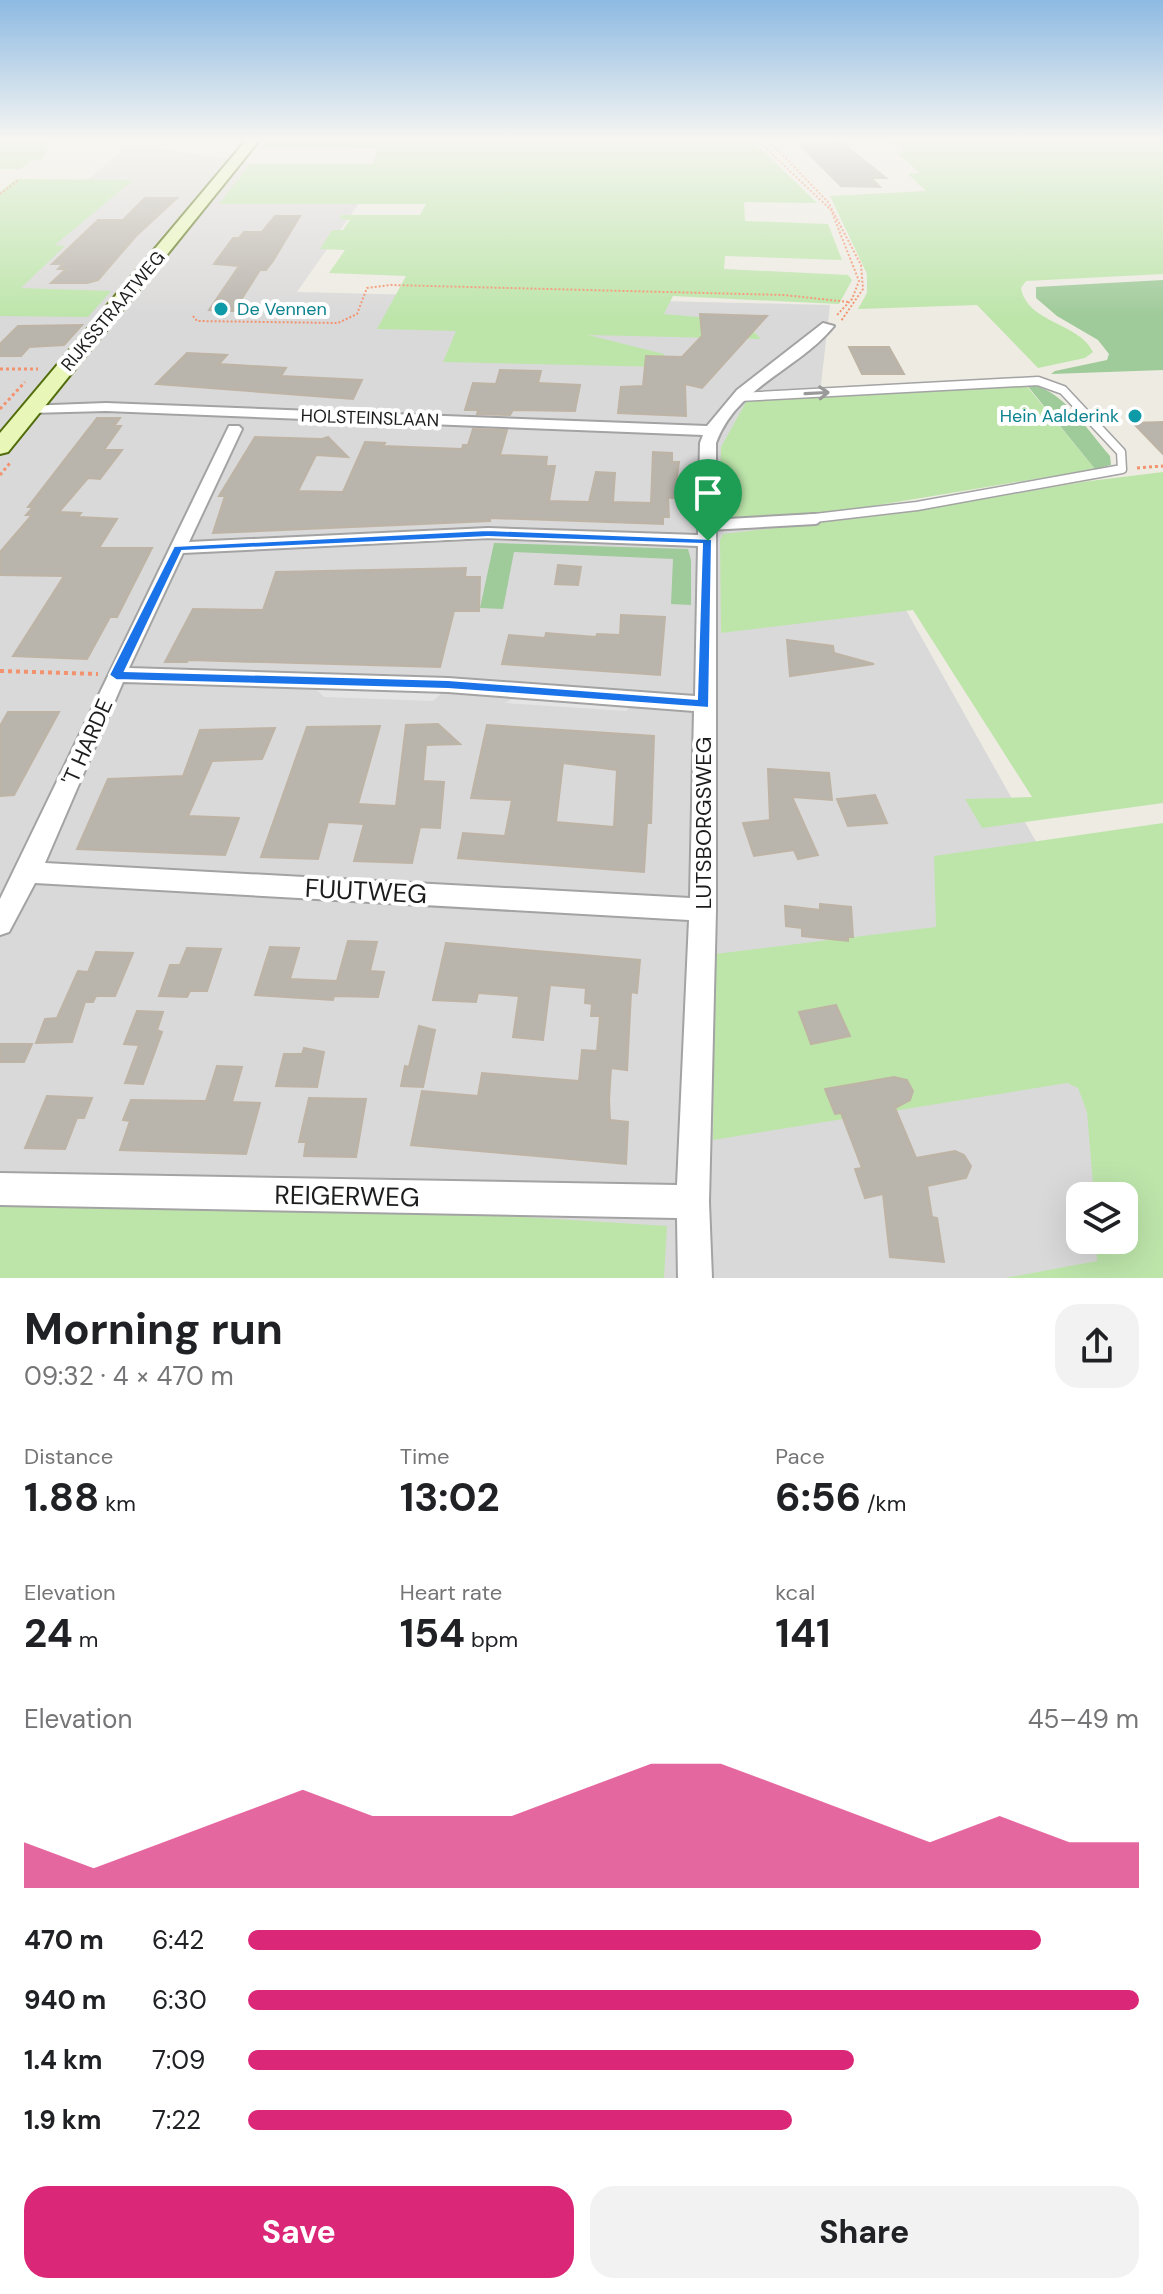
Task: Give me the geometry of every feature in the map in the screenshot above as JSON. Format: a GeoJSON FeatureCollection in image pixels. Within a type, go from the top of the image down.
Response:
{"type":"FeatureCollection","features":[{"type":"Feature","properties":{"kind":"main road","name":"RIJKSSTRAATWEG"},"geometry":{"type":"LineString","coordinates":[[0,447],[206,198]]}},
{"type":"Feature","properties":{"kind":"main road"},"geometry":{"type":"LineString","coordinates":[[1,410],[30,409]]}},
{"type":"Feature","properties":{"kind":"street"},"geometry":{"type":"LineString","coordinates":[[711,431],[713,424],[739,397],[828,326]]}},
{"type":"Feature","properties":{"kind":"street","name":"HOLSTEINSLAAN"},"geometry":{"type":"LineString","coordinates":[[30,409],[106,407],[711,431]]}},
{"type":"Feature","properties":{"kind":"street","name":"'T HARDE"},"geometry":{"type":"LineString","coordinates":[[0,924],[28,872],[116,675],[234,429]]}},
{"type":"Feature","properties":{"kind":"street","name":"LUTSBORGSWEG"},"geometry":{"type":"LineString","coordinates":[[695,1278],[693,1202],[703,910],[709,533],[707,463],[711,431]]}},
{"type":"Feature","properties":{"kind":"street"},"geometry":{"type":"LineString","coordinates":[[178,548],[488,533],[709,533]]}},
{"type":"Feature","properties":{"kind":"street"},"geometry":{"type":"LineString","coordinates":[[116,675],[448,685],[704,704]]}},
{"type":"Feature","properties":{"kind":"street","name":"FUUTWEG"},"geometry":{"type":"LineString","coordinates":[[28,872],[703,910]]}},
{"type":"Feature","properties":{"kind":"street","name":"REIGERWEG"},"geometry":{"type":"LineString","coordinates":[[0,1189],[693,1202]]}},
{"type":"Feature","properties":{"kind":"lane"},"geometry":{"type":"LineString","coordinates":[[709,533],[747,525],[896,510],[1122,469],[1121,452],[1063,390],[1025,380],[739,397]]}},
{"type":"Feature","properties":{"kind":"path"},"geometry":{"type":"LineString","coordinates":[[818,198],[831,210],[859,281],[849,302],[828,326]]}},
{"type":"Feature","properties":{"kind":"path"},"geometry":{"type":"LineString","coordinates":[[824,198],[865,276],[860,297],[839,323],[828,326]]}},
{"type":"Feature","properties":{"kind":"path"},"geometry":{"type":"LineString","coordinates":[[193,316],[197,321],[338,323],[357,314],[367,288],[391,285],[784,295],[849,302]]}},
{"type":"Feature","properties":{"kind":"path"},"geometry":{"type":"LineString","coordinates":[[0,369],[65,370]]}},
{"type":"Feature","properties":{"kind":"path"},"geometry":{"type":"LineString","coordinates":[[1,410],[26,380]]}},
{"type":"Feature","properties":{"kind":"path"},"geometry":{"type":"LineString","coordinates":[[1122,469],[1163,466]]}},
{"type":"Feature","properties":{"kind":"path"},"geometry":{"type":"LineString","coordinates":[[0,671],[116,675]]}},
{"type":"Feature","properties":{"kind":"shaded area"},"geometry":{"type":"Polygon","coordinates":[[[67,198],[363,198],[297,292],[830,305],[814,446],[1163,1068],[1163,1278],[0,1278],[0,310],[51,211],[67,198]]]}},
{"type":"Feature","properties":{"kind":"shaded area"},"geometry":{"type":"Polygon","coordinates":[[[312,685],[445,690],[433,701],[324,697],[312,685]]]}},
{"type":"Feature","properties":{"kind":"shaded area"},"geometry":{"type":"Polygon","coordinates":[[[522,693],[637,701],[626,711],[505,703],[522,693]]]}},
{"type":"Feature","properties":{"kind":"green space"},"geometry":{"type":"Polygon","coordinates":[[[0,198],[112,198],[55,245],[65,246],[21,288],[111,291],[88,317],[0,316],[0,198]]]}},
{"type":"Feature","properties":{"kind":"green space"},"geometry":{"type":"Polygon","coordinates":[[[224,198],[811,198],[817,203],[744,202],[745,221],[828,224],[842,260],[725,256],[724,269],[848,275],[852,280],[839,304],[673,296],[664,314],[743,321],[761,339],[588,335],[664,354],[665,367],[443,362],[456,331],[377,329],[406,276],[329,273],[345,250],[320,249],[332,230],[343,230],[350,220],[340,219],[341,215],[420,215],[426,204],[219,204],[224,198]]]}},
{"type":"Feature","properties":{"kind":"green space"},"geometry":{"type":"Polygon","coordinates":[[[831,198],[1163,198],[1163,274],[1026,281],[1021,288],[1025,300],[1033,309],[1086,342],[1093,352],[1085,358],[1038,368],[977,305],[858,309],[867,293],[867,274],[831,198]]]}},
{"type":"Feature","properties":{"kind":"green space"},"geometry":{"type":"Polygon","coordinates":[[[1163,280],[1163,370],[1051,374],[1107,360],[1109,354],[1098,340],[1057,316],[1036,298],[1036,287],[1163,280]]]}},
{"type":"Feature","properties":{"kind":"green space"},"geometry":{"type":"Polygon","coordinates":[[[1025,384],[1095,469],[825,514],[719,520],[721,447],[746,402],[1025,384]]]}},
{"type":"Feature","properties":{"kind":"green space"},"geometry":{"type":"Polygon","coordinates":[[[1026,384],[1039,387],[1062,401],[1110,456],[1111,465],[1095,469],[1026,384]]]}},
{"type":"Feature","properties":{"kind":"green space"},"geometry":{"type":"Polygon","coordinates":[[[1163,472],[1163,803],[982,828],[965,799],[1032,797],[913,610],[721,633],[720,540],[723,534],[903,513],[1082,482],[1163,472]]]}},
{"type":"Feature","properties":{"kind":"green space"},"geometry":{"type":"Polygon","coordinates":[[[494,543],[688,549],[691,560],[691,605],[671,604],[673,559],[514,552],[503,609],[480,608],[494,543]]]}},
{"type":"Feature","properties":{"kind":"green space"},"geometry":{"type":"Polygon","coordinates":[[[1163,823],[1163,1278],[1005,1278],[1097,1261],[1097,1254],[1138,1254],[1138,1182],[1093,1182],[1087,1112],[1078,1088],[1067,1083],[713,1140],[715,954],[936,927],[934,856],[1163,823]]]}},
{"type":"Feature","properties":{"kind":"green space"},"geometry":{"type":"Polygon","coordinates":[[[0,1199],[442,1212],[667,1226],[664,1278],[0,1278],[0,1199]]]}},
{"type":"Feature","properties":{"kind":"building"},"geometry":{"type":"Polygon","coordinates":[[[145,198],[177,198],[136,236],[98,280],[51,283],[66,269],[58,269],[63,264],[52,264],[98,220],[123,220],[145,198]]]}},
{"type":"Feature","properties":{"kind":"building"},"geometry":{"type":"Polygon","coordinates":[[[275,216],[300,216],[273,261],[266,270],[260,270],[234,311],[209,310],[239,266],[214,264],[233,238],[239,238],[244,232],[262,232],[275,216]]]}},
{"type":"Feature","properties":{"kind":"building"},"geometry":{"type":"Polygon","coordinates":[[[700,314],[767,316],[702,388],[685,384],[686,416],[618,413],[621,387],[643,386],[646,356],[682,357],[702,336],[700,314]]]}},
{"type":"Feature","properties":{"kind":"building"},"geometry":{"type":"Polygon","coordinates":[[[82,325],[64,345],[29,347],[21,356],[0,356],[0,344],[18,326],[82,325]]]}},
{"type":"Feature","properties":{"kind":"building"},"geometry":{"type":"Polygon","coordinates":[[[849,347],[889,347],[904,374],[862,374],[849,347]]]}},
{"type":"Feature","properties":{"kind":"building"},"geometry":{"type":"Polygon","coordinates":[[[187,353],[227,355],[219,364],[286,368],[281,376],[362,380],[353,399],[156,384],[187,353]]]}},
{"type":"Feature","properties":{"kind":"building"},"geometry":{"type":"Polygon","coordinates":[[[500,370],[541,371],[538,383],[580,385],[575,411],[513,410],[510,415],[477,414],[478,410],[465,410],[473,383],[496,384],[500,370]]]}},
{"type":"Feature","properties":{"kind":"building"},"geometry":{"type":"Polygon","coordinates":[[[97,418],[120,418],[114,426],[121,426],[104,450],[122,450],[100,479],[88,478],[59,512],[81,513],[78,517],[117,519],[99,548],[152,548],[117,617],[110,617],[87,659],[13,656],[64,576],[0,575],[0,552],[32,515],[26,515],[33,507],[28,507],[97,418]]]}},
{"type":"Feature","properties":{"kind":"building"},"geometry":{"type":"Polygon","coordinates":[[[1163,422],[1163,454],[1133,423],[1163,422]]]}},
{"type":"Feature","properties":{"kind":"building"},"geometry":{"type":"Polygon","coordinates":[[[473,429],[507,430],[500,455],[547,457],[546,466],[555,466],[549,501],[589,502],[596,472],[615,473],[613,502],[651,503],[653,452],[672,453],[672,462],[679,462],[674,498],[668,498],[669,517],[663,517],[663,524],[490,518],[490,521],[213,533],[225,496],[219,496],[255,437],[328,437],[348,457],[316,455],[298,491],[343,492],[365,442],[385,443],[383,446],[462,449],[463,445],[468,445],[473,429]]]}},
{"type":"Feature","properties":{"kind":"building"},"geometry":{"type":"Polygon","coordinates":[[[558,565],[581,567],[578,585],[555,584],[558,565]]]}},
{"type":"Feature","properties":{"kind":"building"},"geometry":{"type":"Polygon","coordinates":[[[466,568],[465,577],[480,577],[479,611],[454,611],[440,667],[188,660],[165,662],[193,609],[263,610],[276,572],[466,568]]]}},
{"type":"Feature","properties":{"kind":"building"},"geometry":{"type":"Polygon","coordinates":[[[621,615],[665,617],[660,675],[502,664],[509,635],[545,638],[546,633],[596,637],[597,634],[620,635],[621,615]]]}},
{"type":"Feature","properties":{"kind":"building"},"geometry":{"type":"Polygon","coordinates":[[[787,640],[833,646],[834,653],[874,664],[790,676],[787,640]]]}},
{"type":"Feature","properties":{"kind":"building"},"geometry":{"type":"Polygon","coordinates":[[[8,712],[59,712],[14,795],[0,796],[0,726],[8,712]]]}},
{"type":"Feature","properties":{"kind":"building"},"geometry":{"type":"Polygon","coordinates":[[[438,724],[460,744],[426,745],[423,781],[444,782],[440,828],[420,827],[412,863],[354,861],[364,824],[328,822],[318,859],[261,857],[307,727],[380,726],[358,804],[396,806],[406,725],[438,724]]]}},
{"type":"Feature","properties":{"kind":"building"},"geometry":{"type":"Polygon","coordinates":[[[487,725],[654,736],[651,823],[647,823],[644,872],[458,858],[463,833],[505,836],[512,800],[471,798],[487,725]],[[563,763],[556,822],[614,827],[617,770],[563,763]]]}},
{"type":"Feature","properties":{"kind":"building"},"geometry":{"type":"Polygon","coordinates":[[[275,728],[262,759],[212,761],[188,816],[239,818],[225,855],[77,849],[108,779],[183,776],[200,730],[275,728]]]}},
{"type":"Feature","properties":{"kind":"building"},"geometry":{"type":"Polygon","coordinates":[[[768,769],[829,773],[832,800],[792,797],[818,855],[798,859],[794,850],[754,856],[743,823],[770,820],[768,769]]]}},
{"type":"Feature","properties":{"kind":"building"},"geometry":{"type":"Polygon","coordinates":[[[875,795],[887,823],[848,826],[837,799],[875,795]]]}},
{"type":"Feature","properties":{"kind":"building"},"geometry":{"type":"Polygon","coordinates":[[[820,904],[851,907],[853,937],[848,937],[848,941],[802,936],[802,928],[786,926],[785,906],[820,910],[820,904]]]}},
{"type":"Feature","properties":{"kind":"building"},"geometry":{"type":"Polygon","coordinates":[[[348,941],[377,942],[370,971],[384,972],[378,997],[334,996],[333,1000],[255,995],[270,947],[299,948],[290,979],[337,981],[348,941]]]}},
{"type":"Feature","properties":{"kind":"building"},"geometry":{"type":"Polygon","coordinates":[[[446,943],[640,960],[637,993],[631,992],[627,1070],[611,1068],[610,1120],[628,1122],[626,1164],[411,1145],[422,1091],[478,1096],[482,1073],[579,1081],[582,1050],[597,1051],[600,1016],[591,1016],[592,1004],[585,1003],[586,988],[550,985],[543,1040],[513,1037],[519,996],[478,993],[476,1002],[433,1000],[446,943]]]}},
{"type":"Feature","properties":{"kind":"building"},"geometry":{"type":"Polygon","coordinates":[[[187,948],[221,949],[207,991],[190,991],[187,997],[159,996],[170,965],[180,965],[187,948]]]}},
{"type":"Feature","properties":{"kind":"building"},"geometry":{"type":"Polygon","coordinates":[[[96,952],[133,953],[115,996],[96,996],[93,1002],[85,1002],[72,1042],[36,1043],[45,1019],[57,1018],[78,971],[88,972],[96,952]]]}},
{"type":"Feature","properties":{"kind":"building"},"geometry":{"type":"Polygon","coordinates":[[[836,1005],[850,1036],[811,1044],[799,1012],[836,1005]]]}},
{"type":"Feature","properties":{"kind":"building"},"geometry":{"type":"Polygon","coordinates":[[[137,1011],[163,1012],[157,1030],[162,1032],[143,1084],[125,1083],[139,1045],[124,1044],[137,1011]]]}},
{"type":"Feature","properties":{"kind":"building"},"geometry":{"type":"Polygon","coordinates":[[[419,1026],[435,1030],[423,1087],[401,1086],[405,1066],[409,1067],[419,1026]]]}},
{"type":"Feature","properties":{"kind":"building"},"geometry":{"type":"Polygon","coordinates":[[[0,1044],[32,1044],[24,1062],[0,1062],[0,1044]]]}},
{"type":"Feature","properties":{"kind":"building"},"geometry":{"type":"Polygon","coordinates":[[[304,1048],[324,1052],[317,1087],[276,1086],[284,1054],[302,1054],[304,1048]]]}},
{"type":"Feature","properties":{"kind":"building"},"geometry":{"type":"Polygon","coordinates":[[[217,1066],[242,1067],[232,1102],[260,1103],[246,1154],[120,1150],[130,1121],[123,1120],[131,1100],[206,1101],[217,1066]]]}},
{"type":"Feature","properties":{"kind":"building"},"geometry":{"type":"Polygon","coordinates":[[[894,1077],[907,1080],[913,1091],[910,1100],[895,1108],[916,1158],[955,1151],[964,1155],[971,1166],[966,1178],[927,1186],[932,1217],[937,1218],[944,1262],[890,1257],[883,1194],[865,1198],[855,1169],[862,1168],[841,1113],[835,1114],[825,1089],[894,1077]]]}},
{"type":"Feature","properties":{"kind":"building"},"geometry":{"type":"Polygon","coordinates":[[[47,1096],[92,1098],[84,1118],[77,1118],[65,1149],[25,1148],[47,1096]]]}},
{"type":"Feature","properties":{"kind":"building"},"geometry":{"type":"Polygon","coordinates":[[[309,1098],[366,1099],[356,1157],[304,1156],[306,1142],[299,1142],[309,1098]]]}},
{"type":"Feature","properties":{"kind":"place","name":"De Vennen"},"geometry":{"type":"Point","coordinates":[221,309]}},
{"type":"Feature","properties":{"kind":"place","name":"Hein Aalderink"},"geometry":{"type":"Point","coordinates":[1135,416]}},
{"type":"Feature","properties":{"kind":"route"},"geometry":{"type":"LineString","coordinates":[[488,533],[708,541],[704,704],[448,685],[116,675],[178,548],[488,533]]}}]}
